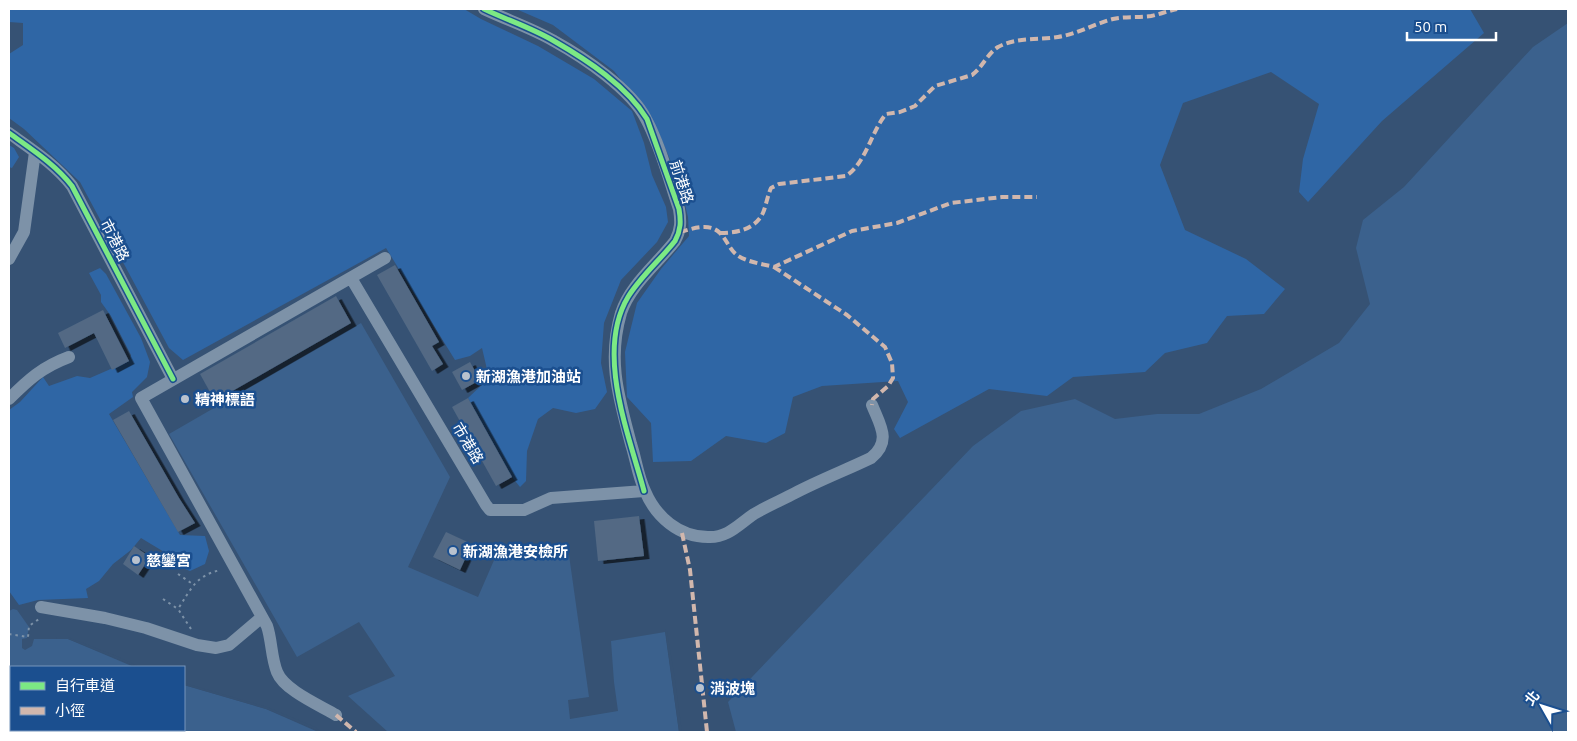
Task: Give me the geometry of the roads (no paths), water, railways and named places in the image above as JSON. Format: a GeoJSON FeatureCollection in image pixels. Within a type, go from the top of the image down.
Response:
{"type":"FeatureCollection","features":[{"type":"Feature","properties":{"kind":"street","name":"前港路"},"geometry":{"type":"LineString","coordinates":[[484,9],[553,40],[580,57],[624,90],[639,106],[647,119],[679,209],[680,232],[675,241],[635,287],[624,306],[617,330],[614,370],[620,406],[644,491],[660,515],[671,526],[682,533],[710,538],[725,534],[738,527],[754,514],[877,453],[884,437],[872,404]]}},
{"type":"Feature","properties":{"kind":"street","name":"市港路"},"geometry":{"type":"LineString","coordinates":[[9,132],[63,175],[72,186],[174,379]]}},
{"type":"Feature","properties":{"kind":"street"},"geometry":{"type":"LineString","coordinates":[[9,259],[24,232],[35,152]]}},
{"type":"Feature","properties":{"kind":"street"},"geometry":{"type":"LineString","coordinates":[[336,715],[294,691],[281,679],[275,668],[271,636],[262,617],[140,398],[384,258]]}},
{"type":"Feature","properties":{"kind":"street","name":"市港路"},"geometry":{"type":"LineString","coordinates":[[351,278],[490,510],[524,510],[551,498],[644,491]]}},
{"type":"Feature","properties":{"kind":"street"},"geometry":{"type":"LineString","coordinates":[[9,399],[44,368],[69,357]]}},
{"type":"Feature","properties":{"kind":"street"},"geometry":{"type":"LineString","coordinates":[[41,607],[105,618],[205,646],[221,648],[229,645],[262,617]]}},
{"type":"Feature","properties":{"kind":"place","name":"新湖漁港加油站"},"geometry":{"type":"Point","coordinates":[466,376]}},
{"type":"Feature","properties":{"kind":"place","name":"精神標語"},"geometry":{"type":"Point","coordinates":[185,399]}},
{"type":"Feature","properties":{"kind":"place","name":"新湖漁港安檢所"},"geometry":{"type":"Point","coordinates":[453,551]}},
{"type":"Feature","properties":{"kind":"place","name":"慈鑾宮"},"geometry":{"type":"Point","coordinates":[136,560]}},
{"type":"Feature","properties":{"kind":"place","name":"消波塊"},"geometry":{"type":"Point","coordinates":[700,688]}}]}
